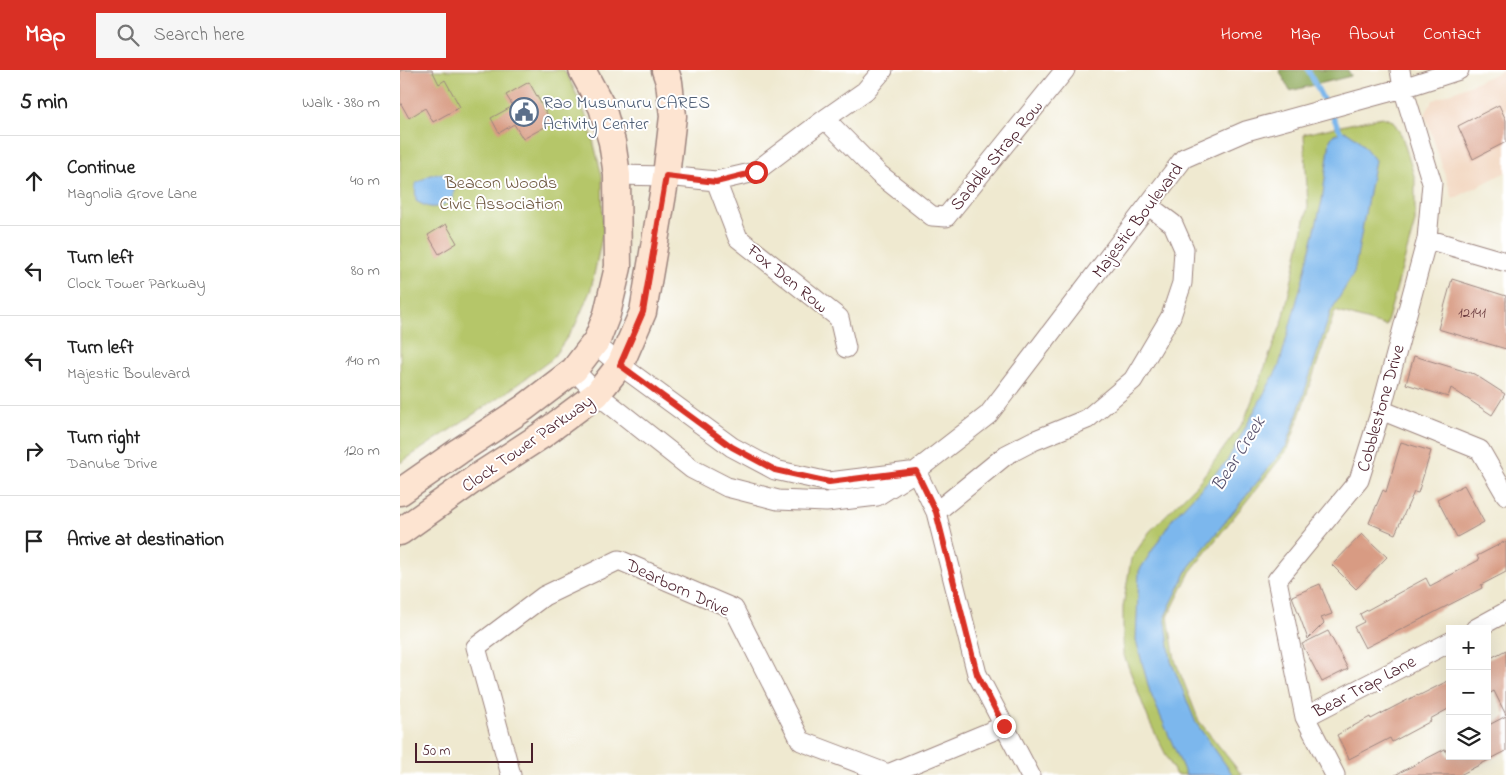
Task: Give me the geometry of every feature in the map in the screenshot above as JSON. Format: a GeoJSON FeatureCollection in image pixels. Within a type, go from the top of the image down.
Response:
{"type":"FeatureCollection","features":[{"type":"Feature","properties":{"kind":"street","name":"Clock Tower Parkway"},"geometry":{"type":"LineString","coordinates":[[400,492],[524,408],[574,370],[595,344],[607,314],[618,267],[616,175],[612,142],[602,107],[582,70]]}},
{"type":"Feature","properties":{"kind":"street","name":"Clock Tower Parkway"},"geometry":{"type":"LineString","coordinates":[[400,532],[476,478],[542,435],[597,394],[620,365],[643,312],[666,176],[673,116],[669,82],[665,70]]}},
{"type":"Feature","properties":{"kind":"street"},"geometry":{"type":"LineString","coordinates":[[616,175],[666,176],[716,182],[756,172],[865,91],[883,70]]}},
{"type":"Feature","properties":{"kind":"street","name":"Saddle Strap Row"},"geometry":{"type":"LineString","coordinates":[[825,119],[879,174],[932,216],[946,217],[1064,70]]}},
{"type":"Feature","properties":{"kind":"street","name":"Majestic Boulevard"},"geometry":{"type":"LineString","coordinates":[[574,370],[597,394],[692,469],[727,487],[778,500],[826,502],[878,496],[916,471],[988,415],[1184,158],[1246,131],[1336,106],[1401,79],[1458,70]]}},
{"type":"Feature","properties":{"kind":"street","name":"Cobblestone Drive"},"geometry":{"type":"LineString","coordinates":[[1335,775],[1305,717],[1277,580],[1359,480],[1381,410],[1428,239],[1432,183],[1401,79]]}},
{"type":"Feature","properties":{"kind":"street","name":"Fox Den Row"},"geometry":{"type":"LineString","coordinates":[[716,182],[738,238],[839,318],[846,348]]}},
{"type":"Feature","properties":{"kind":"street"},"geometry":{"type":"LineString","coordinates":[[936,512],[1006,455],[1033,441],[1088,419],[1132,380],[1171,316],[1182,283],[1184,249],[1173,224],[1149,206]]}},
{"type":"Feature","properties":{"kind":"street"},"geometry":{"type":"LineString","coordinates":[[1428,239],[1506,262]]}},
{"type":"Feature","properties":{"kind":"street"},"geometry":{"type":"LineString","coordinates":[[595,344],[620,365],[732,447],[775,470],[829,482],[916,471],[936,512],[977,674],[1030,775]]}},
{"type":"Feature","properties":{"kind":"street"},"geometry":{"type":"LineString","coordinates":[[1381,410],[1480,450],[1506,495]]}},
{"type":"Feature","properties":{"kind":"street","name":"Dearborn Drive"},"geometry":{"type":"LineString","coordinates":[[511,775],[476,647],[544,596],[619,560],[734,609],[801,740],[888,774],[1004,726]]}},
{"type":"Feature","properties":{"kind":"street"},"geometry":{"type":"LineString","coordinates":[[1482,625],[1506,612]]}},
{"type":"Feature","properties":{"kind":"street","name":"Bear Trap Lane"},"geometry":{"type":"LineString","coordinates":[[1305,717],[1446,644]]}},
{"type":"Feature","properties":{"kind":"shaded area"},"geometry":{"type":"Polygon","coordinates":[[[1506,70],[1506,172],[1453,199],[1425,115],[1432,101],[1506,70]]]}},
{"type":"Feature","properties":{"kind":"green space","name":"Beacon Woods Civic Association"},"geometry":{"type":"Polygon","coordinates":[[[400,70],[564,70],[588,120],[602,176],[603,232],[591,289],[575,326],[552,359],[510,390],[400,463],[400,70]]]}},
{"type":"Feature","properties":{"kind":"green space"},"geometry":{"type":"Polygon","coordinates":[[[1279,70],[1348,70],[1351,76],[1290,91],[1279,70]]]}},
{"type":"Feature","properties":{"kind":"green space"},"geometry":{"type":"Polygon","coordinates":[[[1382,117],[1393,121],[1402,136],[1415,179],[1415,222],[1386,326],[1335,311],[1288,449],[1190,572],[1168,617],[1175,660],[1199,721],[1242,775],[1176,775],[1150,723],[1123,653],[1123,607],[1131,559],[1150,531],[1198,483],[1244,421],[1283,320],[1308,206],[1304,134],[1382,117]]]}},
{"type":"Feature","properties":{"kind":"water"},"geometry":{"type":"Polygon","coordinates":[[[1346,131],[1358,139],[1375,160],[1354,273],[1331,311],[1287,445],[1189,567],[1165,616],[1171,661],[1196,723],[1233,775],[1186,775],[1150,692],[1136,640],[1139,571],[1173,518],[1227,461],[1279,366],[1322,201],[1330,140],[1334,134],[1346,131]]]}},
{"type":"Feature","properties":{"kind":"water"},"geometry":{"type":"Polygon","coordinates":[[[445,173],[455,184],[453,199],[435,207],[416,201],[415,184],[430,175],[445,173]]]}},
{"type":"Feature","properties":{"kind":"building"},"geometry":{"type":"Polygon","coordinates":[[[400,70],[432,70],[439,84],[445,80],[460,107],[433,122],[425,108],[409,118],[400,102],[400,70]]]}},
{"type":"Feature","properties":{"kind":"building","name":"Rao Musunuru CARES Activity Center"},"geometry":{"type":"Polygon","coordinates":[[[529,82],[552,123],[523,139],[514,124],[499,133],[491,118],[513,106],[506,95],[529,82]]]}},
{"type":"Feature","properties":{"kind":"building"},"geometry":{"type":"Polygon","coordinates":[[[1499,105],[1506,120],[1506,142],[1473,159],[1458,126],[1499,105]]]}},
{"type":"Feature","properties":{"kind":"building"},"geometry":{"type":"Polygon","coordinates":[[[446,224],[457,243],[439,254],[428,235],[446,224]]]}},
{"type":"Feature","properties":{"kind":"building"},"geometry":{"type":"Polygon","coordinates":[[[1452,279],[1506,296],[1506,349],[1438,329],[1452,279]]]}},
{"type":"Feature","properties":{"kind":"building"},"geometry":{"type":"Polygon","coordinates":[[[1414,356],[1474,374],[1505,394],[1492,415],[1451,388],[1448,397],[1406,384],[1414,356]]]}},
{"type":"Feature","properties":{"kind":"building"},"geometry":{"type":"Polygon","coordinates":[[[1401,442],[1431,451],[1418,493],[1414,492],[1395,534],[1369,523],[1383,490],[1386,492],[1401,442]]]}},
{"type":"Feature","properties":{"kind":"building"},"geometry":{"type":"Polygon","coordinates":[[[1464,485],[1484,522],[1457,537],[1437,499],[1464,485]]]}},
{"type":"Feature","properties":{"kind":"building"},"geometry":{"type":"Polygon","coordinates":[[[1362,534],[1387,557],[1356,589],[1332,565],[1362,534]]]}},
{"type":"Feature","properties":{"kind":"building"},"geometry":{"type":"Polygon","coordinates":[[[1506,541],[1506,572],[1481,585],[1482,588],[1365,648],[1354,627],[1364,622],[1360,614],[1426,578],[1430,586],[1479,560],[1477,556],[1506,541]]]}},
{"type":"Feature","properties":{"kind":"building"},"geometry":{"type":"Polygon","coordinates":[[[1320,584],[1332,614],[1321,618],[1324,623],[1308,639],[1292,596],[1320,584]]]}},
{"type":"Feature","properties":{"kind":"building"},"geometry":{"type":"Polygon","coordinates":[[[1328,631],[1348,669],[1322,682],[1302,644],[1328,631]]]}},
{"type":"Feature","properties":{"kind":"building"},"geometry":{"type":"Polygon","coordinates":[[[1506,650],[1506,715],[1494,691],[1491,693],[1491,658],[1506,650]]]}},
{"type":"Feature","properties":{"kind":"building"},"geometry":{"type":"Polygon","coordinates":[[[1446,682],[1446,710],[1430,719],[1431,721],[1392,742],[1390,738],[1349,759],[1337,735],[1370,717],[1371,719],[1446,682]]]}},
{"type":"Feature","properties":{"kind":"building"},"geometry":{"type":"Polygon","coordinates":[[[1506,716],[1506,751],[1491,759],[1491,724],[1506,716]]]}},
{"type":"Feature","properties":{"kind":"building"},"geometry":{"type":"Polygon","coordinates":[[[1445,749],[1446,760],[1489,760],[1460,775],[1395,775],[1445,749]]]}},
{"type":"Feature","properties":{"kind":"waterway","name":"Bear Creek"},"geometry":{"type":"LineString","coordinates":[[1308,70],[1326,105]]}},
{"type":"Feature","properties":{"kind":"waterway","name":"Bear Creek"},"geometry":{"type":"LineString","coordinates":[[1330,112],[1341,132],[1342,138]]}},
{"type":"Feature","properties":{"kind":"place","name":"Rao Musunuru CARES Activity Center"},"geometry":{"type":"Point","coordinates":[524,112]}},
{"type":"Feature","properties":{"kind":"route"},"geometry":{"type":"LineString","coordinates":[[756,172],[716,182],[666,176],[643,312],[620,365],[732,447],[775,470],[829,482],[916,471],[936,512],[977,674],[1004,726]]}}]}
